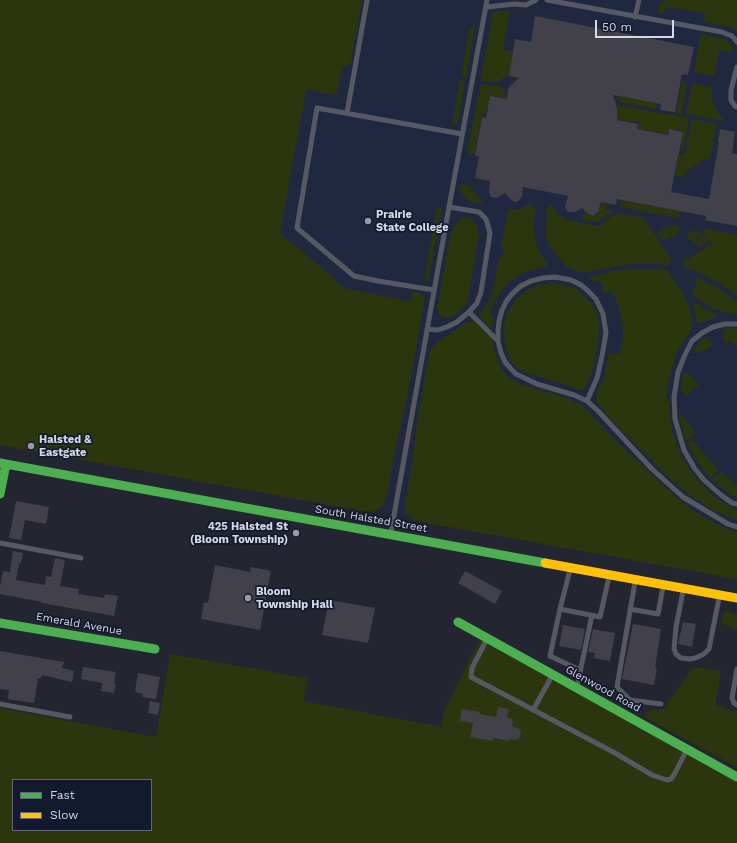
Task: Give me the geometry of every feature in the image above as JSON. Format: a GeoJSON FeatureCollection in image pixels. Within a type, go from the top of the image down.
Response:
{"type":"FeatureCollection","features":[{"type":"Feature","properties":{"kind":"main road","name":"South Halsted Street"},"geometry":{"type":"LineString","coordinates":[[3,463],[737,598]]}},
{"type":"Feature","properties":{"kind":"main road"},"geometry":{"type":"LineString","coordinates":[[0,494],[3,463]]}},
{"type":"Feature","properties":{"kind":"main road","name":"Glenwood Road"},"geometry":{"type":"LineString","coordinates":[[458,622],[737,778]]}},
{"type":"Feature","properties":{"kind":"main road","name":"Emerald Avenue"},"geometry":{"type":"LineString","coordinates":[[0,623],[155,649]]}},
{"type":"Feature","properties":{"kind":"lane"},"geometry":{"type":"LineString","coordinates":[[347,113],[367,0]]}},
{"type":"Feature","properties":{"kind":"lane"},"geometry":{"type":"LineString","coordinates":[[391,534],[448,207],[487,0]]}},
{"type":"Feature","properties":{"kind":"lane"},"geometry":{"type":"LineString","coordinates":[[486,7],[536,0]]}},
{"type":"Feature","properties":{"kind":"lane"},"geometry":{"type":"LineString","coordinates":[[547,0],[722,32],[732,36],[737,42]]}},
{"type":"Feature","properties":{"kind":"lane"},"geometry":{"type":"LineString","coordinates":[[635,17],[639,0]]}},
{"type":"Feature","properties":{"kind":"lane"},"geometry":{"type":"LineString","coordinates":[[737,68],[731,90],[731,100],[737,107]]}},
{"type":"Feature","properties":{"kind":"lane"},"geometry":{"type":"LineString","coordinates":[[434,290],[354,276],[296,228],[318,108],[462,134]]}},
{"type":"Feature","properties":{"kind":"lane"},"geometry":{"type":"LineString","coordinates":[[427,329],[438,330],[456,322],[470,312],[477,303],[481,292],[490,233],[486,220],[479,212],[448,207]]}},
{"type":"Feature","properties":{"kind":"lane"},"geometry":{"type":"LineString","coordinates":[[587,401],[597,378],[602,356],[606,333],[603,314],[596,300],[587,290],[571,280],[555,277],[530,281],[514,292],[507,300],[502,310],[498,331],[498,341],[505,362],[516,374],[536,384],[574,395],[587,401],[652,469],[683,496],[728,524],[737,527]]}},
{"type":"Feature","properties":{"kind":"lane"},"geometry":{"type":"LineString","coordinates":[[470,312],[498,341]]}},
{"type":"Feature","properties":{"kind":"lane"},"geometry":{"type":"LineString","coordinates":[[737,324],[725,324],[713,327],[692,341],[678,372],[674,397],[675,419],[684,450],[695,469],[704,480],[721,495],[732,503],[737,504]]}},
{"type":"Feature","properties":{"kind":"lane"},"geometry":{"type":"LineString","coordinates":[[0,543],[81,558]]}},
{"type":"Feature","properties":{"kind":"lane"},"geometry":{"type":"LineString","coordinates":[[571,568],[560,608],[550,656],[580,670]]}},
{"type":"Feature","properties":{"kind":"lane"},"geometry":{"type":"LineString","coordinates":[[560,608],[600,617],[609,574]]}},
{"type":"Feature","properties":{"kind":"lane"},"geometry":{"type":"LineString","coordinates":[[636,579],[617,687],[630,700],[661,704]]}},
{"type":"Feature","properties":{"kind":"lane"},"geometry":{"type":"LineString","coordinates":[[630,609],[658,614],[663,584]]}},
{"type":"Feature","properties":{"kind":"lane"},"geometry":{"type":"LineString","coordinates":[[684,588],[678,617],[674,649],[676,654],[681,658],[690,659],[704,654],[709,649],[719,595]]}},
{"type":"Feature","properties":{"kind":"lane"},"geometry":{"type":"LineString","coordinates":[[577,688],[592,615]]}},
{"type":"Feature","properties":{"kind":"lane"},"geometry":{"type":"LineString","coordinates":[[487,638],[472,668],[471,677],[615,753],[652,775],[667,780],[671,779],[675,774],[686,750]]}},
{"type":"Feature","properties":{"kind":"lane"},"geometry":{"type":"LineString","coordinates":[[737,669],[732,698],[734,703],[737,705]]}},
{"type":"Feature","properties":{"kind":"lane"},"geometry":{"type":"LineString","coordinates":[[533,710],[552,674]]}},
{"type":"Feature","properties":{"kind":"lane"},"geometry":{"type":"LineString","coordinates":[[0,704],[70,717]]}},
{"type":"Feature","properties":{"kind":"shaded area","name":"Prairie State College"},"geometry":{"type":"Polygon","coordinates":[[[0,0],[737,0],[737,576],[0,443],[0,0]]]}},
{"type":"Feature","properties":{"kind":"green space"},"geometry":{"type":"Polygon","coordinates":[[[0,0],[362,0],[351,63],[348,66],[343,66],[336,95],[306,90],[280,233],[287,239],[288,242],[290,241],[338,282],[339,285],[342,285],[348,289],[411,301],[412,293],[414,292],[422,294],[425,298],[408,393],[394,455],[387,496],[385,502],[379,509],[368,512],[0,445],[0,0]]]}},
{"type":"Feature","properties":{"kind":"green space"},"geometry":{"type":"Polygon","coordinates":[[[664,0],[737,0],[737,31],[730,27],[703,21],[705,15],[703,13],[666,7],[662,14],[658,14],[659,5],[663,4],[664,0]]]}},
{"type":"Feature","properties":{"kind":"green space"},"geometry":{"type":"Polygon","coordinates":[[[510,10],[503,50],[513,52],[509,75],[496,82],[484,81],[481,78],[493,12],[510,10]]]}},
{"type":"Feature","properties":{"kind":"green space"},"geometry":{"type":"Polygon","coordinates":[[[470,26],[475,27],[466,78],[461,77],[470,26]]]}},
{"type":"Feature","properties":{"kind":"green space"},"geometry":{"type":"Polygon","coordinates":[[[701,34],[724,39],[730,43],[733,50],[732,52],[719,50],[714,76],[694,72],[701,34]]]}},
{"type":"Feature","properties":{"kind":"green space"},"geometry":{"type":"Polygon","coordinates":[[[460,80],[465,81],[458,121],[456,124],[452,125],[460,80]]]}},
{"type":"Feature","properties":{"kind":"green space"},"geometry":{"type":"Polygon","coordinates":[[[682,81],[687,83],[681,114],[676,113],[682,81]]]}},
{"type":"Feature","properties":{"kind":"green space"},"geometry":{"type":"Polygon","coordinates":[[[693,83],[712,87],[714,106],[726,121],[686,114],[693,83]]]}},
{"type":"Feature","properties":{"kind":"green space"},"geometry":{"type":"Polygon","coordinates":[[[483,84],[501,87],[506,98],[489,96],[486,112],[481,117],[474,155],[467,154],[480,86],[483,84]]]}},
{"type":"Feature","properties":{"kind":"green space"},"geometry":{"type":"Polygon","coordinates":[[[616,96],[655,103],[656,109],[619,102],[616,96]]]}},
{"type":"Feature","properties":{"kind":"green space"},"geometry":{"type":"Polygon","coordinates":[[[616,105],[689,118],[683,150],[680,150],[683,131],[669,129],[666,134],[638,129],[639,122],[613,118],[617,114],[618,108],[616,105]]]}},
{"type":"Feature","properties":{"kind":"green space"},"geometry":{"type":"Polygon","coordinates":[[[692,119],[717,124],[710,159],[701,161],[693,166],[682,177],[675,176],[679,154],[685,155],[692,119]]]}},
{"type":"Feature","properties":{"kind":"green space"},"geometry":{"type":"Polygon","coordinates":[[[460,184],[470,186],[484,204],[472,202],[467,199],[461,192],[460,184]]]}},
{"type":"Feature","properties":{"kind":"green space"},"geometry":{"type":"Polygon","coordinates":[[[621,200],[680,211],[679,218],[620,207],[621,200]]]}},
{"type":"Feature","properties":{"kind":"green space"},"geometry":{"type":"Polygon","coordinates":[[[601,203],[607,204],[606,209],[613,210],[612,213],[610,212],[609,215],[606,214],[606,217],[603,217],[602,220],[599,219],[599,222],[582,220],[584,212],[590,216],[597,215],[599,213],[601,203]]]}},
{"type":"Feature","properties":{"kind":"green space"},"geometry":{"type":"Polygon","coordinates":[[[530,204],[534,205],[535,210],[534,233],[537,246],[544,260],[549,265],[525,272],[509,282],[494,303],[490,314],[494,317],[491,328],[479,316],[487,305],[489,299],[491,300],[499,258],[502,258],[504,249],[501,248],[508,209],[517,210],[530,204]]]}},
{"type":"Feature","properties":{"kind":"green space"},"geometry":{"type":"Polygon","coordinates":[[[547,205],[553,206],[559,215],[567,220],[598,226],[601,225],[601,222],[605,223],[605,220],[615,216],[617,213],[643,217],[672,260],[669,265],[633,264],[587,272],[571,269],[563,264],[564,263],[549,246],[546,235],[548,212],[546,211],[547,205]]]}},
{"type":"Feature","properties":{"kind":"green space"},"geometry":{"type":"Polygon","coordinates":[[[437,207],[442,208],[429,277],[428,280],[424,281],[437,207]]]}},
{"type":"Feature","properties":{"kind":"green space"},"geometry":{"type":"Polygon","coordinates":[[[467,217],[475,223],[479,234],[468,299],[464,307],[456,314],[449,318],[444,318],[439,314],[437,309],[451,234],[455,225],[461,219],[467,217]]]}},
{"type":"Feature","properties":{"kind":"green space"},"geometry":{"type":"Polygon","coordinates":[[[679,226],[679,230],[676,231],[679,231],[676,234],[678,234],[677,236],[669,237],[663,240],[659,236],[664,233],[659,235],[658,233],[675,228],[658,231],[666,227],[679,226]]]}},
{"type":"Feature","properties":{"kind":"green space"},"geometry":{"type":"Polygon","coordinates":[[[690,228],[702,234],[709,240],[705,244],[693,235],[704,244],[700,247],[687,238],[688,233],[692,234],[689,233],[689,230],[706,240],[690,230],[690,228]]]}},
{"type":"Feature","properties":{"kind":"green space"},"geometry":{"type":"Polygon","coordinates":[[[702,228],[737,235],[737,296],[714,280],[695,271],[684,268],[683,262],[712,243],[702,228]]]}},
{"type":"Feature","properties":{"kind":"green space"},"geometry":{"type":"Polygon","coordinates":[[[634,269],[667,270],[683,293],[689,306],[693,322],[691,331],[678,350],[668,382],[667,398],[669,400],[669,413],[672,431],[680,453],[693,474],[713,496],[737,510],[737,520],[713,510],[691,496],[674,482],[613,422],[597,402],[597,393],[604,377],[609,353],[619,354],[623,338],[623,330],[620,310],[616,299],[611,291],[604,293],[601,289],[603,287],[597,280],[594,282],[590,279],[590,277],[614,271],[634,269]]]}},
{"type":"Feature","properties":{"kind":"green space"},"geometry":{"type":"Polygon","coordinates":[[[695,277],[713,285],[735,300],[737,302],[737,315],[710,307],[693,295],[691,293],[695,289],[696,285],[695,277]]]}},
{"type":"Feature","properties":{"kind":"green space"},"geometry":{"type":"Polygon","coordinates":[[[552,283],[576,289],[596,310],[599,323],[599,338],[590,377],[587,385],[582,390],[518,369],[512,363],[505,345],[505,320],[507,313],[516,299],[529,289],[552,283]]]}},
{"type":"Feature","properties":{"kind":"green space"},"geometry":{"type":"Polygon","coordinates":[[[694,302],[718,316],[698,324],[693,304],[694,302]]]}},
{"type":"Feature","properties":{"kind":"green space"},"geometry":{"type":"Polygon","coordinates":[[[467,322],[476,323],[492,339],[499,364],[507,376],[520,384],[566,398],[583,406],[619,444],[691,509],[723,527],[737,532],[737,579],[421,522],[411,518],[406,512],[405,504],[413,458],[418,415],[429,354],[438,342],[467,322]]]}},
{"type":"Feature","properties":{"kind":"green space"},"geometry":{"type":"Polygon","coordinates":[[[729,328],[737,329],[737,349],[732,341],[726,343],[724,342],[723,330],[729,328]]]}},
{"type":"Feature","properties":{"kind":"green space"},"geometry":{"type":"Polygon","coordinates":[[[705,337],[711,341],[712,346],[694,353],[693,351],[705,337]]]}},
{"type":"Feature","properties":{"kind":"green space"},"geometry":{"type":"Polygon","coordinates":[[[684,372],[686,372],[699,385],[686,395],[681,389],[684,372]]]}},
{"type":"Feature","properties":{"kind":"green space"},"geometry":{"type":"Polygon","coordinates":[[[680,413],[695,432],[691,438],[686,440],[680,419],[680,413]]]}},
{"type":"Feature","properties":{"kind":"green space"},"geometry":{"type":"Polygon","coordinates":[[[691,438],[719,470],[710,478],[698,463],[687,442],[692,440],[691,438]]]}},
{"type":"Feature","properties":{"kind":"green space"},"geometry":{"type":"Polygon","coordinates":[[[721,472],[737,486],[737,498],[712,480],[721,472]]]}},
{"type":"Feature","properties":{"kind":"green space"},"geometry":{"type":"Polygon","coordinates":[[[726,611],[737,614],[737,629],[723,624],[723,614],[726,611]]]}},
{"type":"Feature","properties":{"kind":"green space"},"geometry":{"type":"Polygon","coordinates":[[[480,639],[737,782],[737,843],[0,843],[0,708],[156,737],[170,654],[307,678],[303,701],[442,727],[443,713],[480,639]]]}},
{"type":"Feature","properties":{"kind":"green space"},"geometry":{"type":"Polygon","coordinates":[[[698,667],[721,671],[715,705],[723,706],[724,709],[737,711],[737,767],[644,717],[645,713],[667,708],[668,700],[672,698],[692,669],[698,667]]]}},
{"type":"Feature","properties":{"kind":"building"},"geometry":{"type":"Polygon","coordinates":[[[535,16],[694,47],[688,75],[682,74],[675,112],[660,110],[661,104],[613,95],[617,108],[617,120],[638,124],[637,129],[668,135],[669,129],[683,132],[671,192],[709,199],[720,129],[735,132],[732,153],[737,154],[737,226],[705,220],[706,216],[617,199],[616,205],[601,202],[598,212],[593,216],[588,214],[582,208],[575,212],[569,212],[565,206],[568,196],[523,187],[522,197],[517,202],[511,200],[505,193],[496,198],[491,197],[489,192],[490,181],[475,178],[479,156],[475,156],[482,117],[486,118],[490,96],[507,99],[509,87],[519,78],[509,76],[515,39],[531,42],[535,16]]]}},
{"type":"Feature","properties":{"kind":"building"},"geometry":{"type":"Polygon","coordinates":[[[16,501],[49,507],[46,524],[25,520],[21,540],[9,538],[16,501]]]}},
{"type":"Feature","properties":{"kind":"building"},"geometry":{"type":"Polygon","coordinates":[[[13,551],[23,553],[21,563],[19,563],[16,580],[45,585],[46,576],[51,577],[55,558],[65,560],[60,586],[79,589],[78,594],[104,598],[105,594],[118,596],[114,616],[0,594],[3,571],[10,572],[13,551]]]}},
{"type":"Feature","properties":{"kind":"building","name":"Bloom Township Hall"},"geometry":{"type":"Polygon","coordinates":[[[215,565],[250,572],[251,567],[271,571],[260,630],[201,619],[204,602],[208,603],[215,565]]]}},
{"type":"Feature","properties":{"kind":"building"},"geometry":{"type":"Polygon","coordinates":[[[465,571],[502,591],[495,604],[458,583],[465,571]]]}},
{"type":"Feature","properties":{"kind":"building"},"geometry":{"type":"Polygon","coordinates":[[[329,600],[375,608],[368,643],[322,635],[329,600]]]}},
{"type":"Feature","properties":{"kind":"building"},"geometry":{"type":"Polygon","coordinates":[[[683,622],[696,624],[692,647],[678,644],[683,622]]]}},
{"type":"Feature","properties":{"kind":"building"},"geometry":{"type":"Polygon","coordinates":[[[633,624],[661,629],[654,685],[622,679],[633,624]]]}},
{"type":"Feature","properties":{"kind":"building"},"geometry":{"type":"Polygon","coordinates":[[[563,625],[585,629],[581,650],[559,646],[563,625]]]}},
{"type":"Feature","properties":{"kind":"building"},"geometry":{"type":"Polygon","coordinates":[[[593,629],[615,633],[610,661],[594,658],[595,653],[588,652],[593,629]]]}},
{"type":"Feature","properties":{"kind":"building"},"geometry":{"type":"Polygon","coordinates":[[[0,651],[64,662],[62,668],[74,671],[72,682],[42,675],[41,678],[38,678],[34,703],[8,699],[9,690],[0,689],[0,651]]]}},
{"type":"Feature","properties":{"kind":"building"},"geometry":{"type":"Polygon","coordinates":[[[83,667],[116,672],[114,693],[101,691],[102,683],[81,679],[83,667]]]}},
{"type":"Feature","properties":{"kind":"building"},"geometry":{"type":"Polygon","coordinates":[[[138,673],[160,677],[156,699],[142,697],[143,694],[135,692],[138,673]]]}},
{"type":"Feature","properties":{"kind":"building"},"geometry":{"type":"Polygon","coordinates":[[[150,701],[160,703],[158,715],[148,713],[150,701]]]}},
{"type":"Feature","properties":{"kind":"building"},"geometry":{"type":"Polygon","coordinates":[[[498,707],[509,709],[507,718],[513,719],[512,726],[518,728],[521,732],[520,737],[516,740],[510,739],[509,741],[493,738],[493,741],[470,737],[473,723],[460,721],[462,709],[480,712],[479,714],[496,717],[498,707]]]}},
{"type":"Feature","properties":{"kind":"traffic: fast"},"geometry":{"type":"LineString","coordinates":[[0,463],[545,563]]}},
{"type":"Feature","properties":{"kind":"traffic: fast"},"geometry":{"type":"LineString","coordinates":[[0,494],[6,464]]}},
{"type":"Feature","properties":{"kind":"traffic: fast"},"geometry":{"type":"LineString","coordinates":[[458,622],[737,777]]}},
{"type":"Feature","properties":{"kind":"traffic: fast"},"geometry":{"type":"LineString","coordinates":[[0,623],[155,649]]}},
{"type":"Feature","properties":{"kind":"traffic: slow"},"geometry":{"type":"LineString","coordinates":[[545,563],[737,598]]}},
{"type":"Feature","properties":{"kind":"place","name":"Prairie State College"},"geometry":{"type":"Point","coordinates":[368,221]}},
{"type":"Feature","properties":{"kind":"place","name":"Halsted & Eastgate"},"geometry":{"type":"Point","coordinates":[31,446]}},
{"type":"Feature","properties":{"kind":"place","name":"425 Halsted St (Bloom Township)"},"geometry":{"type":"Point","coordinates":[296,533]}},
{"type":"Feature","properties":{"kind":"place","name":"Bloom Township Hall"},"geometry":{"type":"Point","coordinates":[248,598]}}]}
